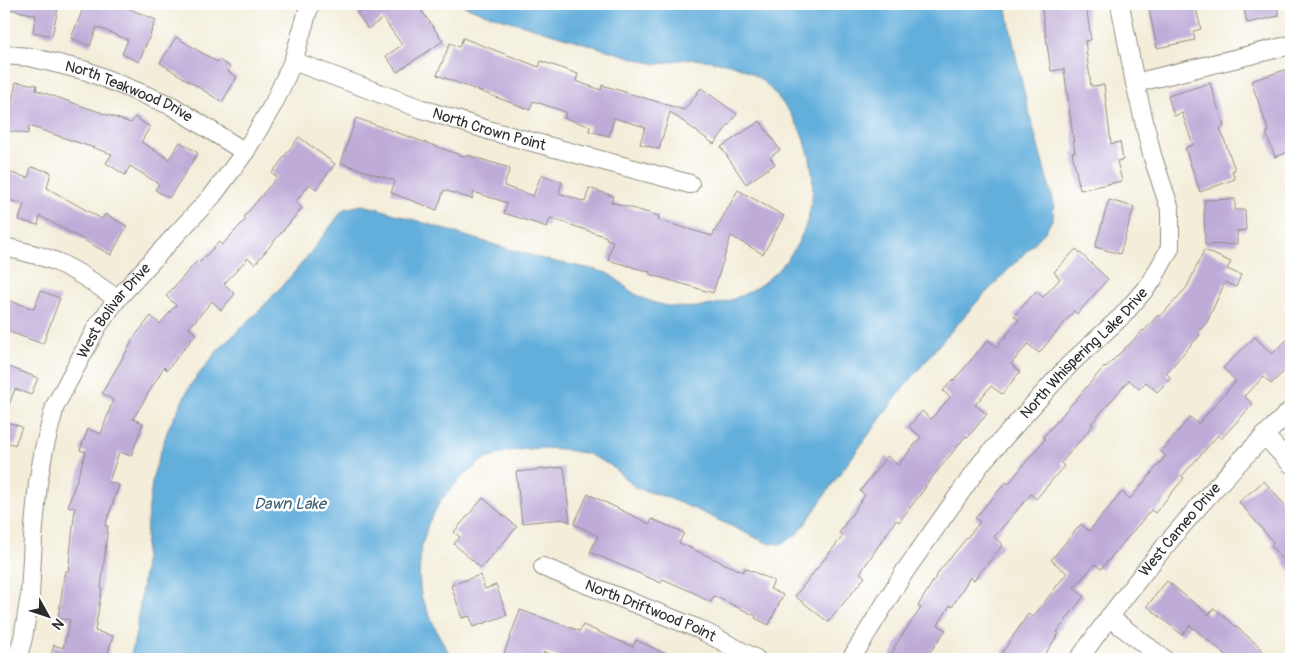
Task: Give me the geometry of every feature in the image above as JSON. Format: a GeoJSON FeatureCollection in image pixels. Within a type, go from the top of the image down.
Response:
{"type":"FeatureCollection","features":[{"type":"Feature","properties":{"kind":"street","name":"West Bolivar Drive"},"geometry":{"type":"LineString","coordinates":[[17,659],[24,638],[30,595],[33,538],[44,449],[55,406],[97,327],[118,299],[213,195],[245,152],[274,103],[293,61],[310,4]]}},
{"type":"Feature","properties":{"kind":"street","name":"North Whispering Lake Drive"},"geometry":{"type":"LineString","coordinates":[[851,659],[904,570],[982,462],[1069,365],[1123,315],[1152,281],[1170,248],[1170,209],[1152,155],[1135,83],[1120,4]]}},
{"type":"Feature","properties":{"kind":"street"},"geometry":{"type":"LineString","coordinates":[[1135,83],[1291,45]]}},
{"type":"Feature","properties":{"kind":"street","name":"North Teakwood Drive"},"geometry":{"type":"LineString","coordinates":[[4,55],[30,57],[87,71],[172,106],[245,152]]}},
{"type":"Feature","properties":{"kind":"street","name":"North Crown Point"},"geometry":{"type":"LineString","coordinates":[[293,61],[422,109],[491,131],[690,184]]}},
{"type":"Feature","properties":{"kind":"street"},"geometry":{"type":"LineString","coordinates":[[4,247],[56,262],[86,277],[118,299]]}},
{"type":"Feature","properties":{"kind":"street","name":"West Cameo Drive"},"geometry":{"type":"LineString","coordinates":[[1079,659],[1109,617],[1210,493],[1291,410]]}},
{"type":"Feature","properties":{"kind":"street"},"geometry":{"type":"LineString","coordinates":[[1264,436],[1291,464]]}},
{"type":"Feature","properties":{"kind":"street","name":"North Driftwood Point"},"geometry":{"type":"LineString","coordinates":[[543,567],[699,629],[756,659]]}},
{"type":"Feature","properties":{"kind":"street"},"geometry":{"type":"LineString","coordinates":[[1109,617],[1164,659]]}},
{"type":"Feature","properties":{"kind":"water","name":"Dawn Lake"},"geometry":{"type":"Polygon","coordinates":[[[460,4],[1006,4],[1027,104],[1054,203],[1053,218],[1045,232],[976,303],[938,346],[902,390],[833,483],[806,523],[795,536],[781,544],[767,543],[697,510],[663,496],[636,488],[610,465],[588,454],[562,449],[539,448],[507,451],[482,461],[462,477],[441,500],[428,524],[421,549],[419,575],[421,596],[438,634],[451,656],[456,659],[130,659],[136,633],[144,574],[147,522],[153,476],[168,429],[191,384],[219,349],[260,310],[299,267],[344,209],[362,205],[379,209],[540,258],[608,273],[632,292],[647,300],[681,307],[698,307],[733,299],[763,283],[786,260],[803,233],[812,202],[812,169],[803,136],[780,99],[754,75],[736,66],[710,61],[687,59],[658,64],[647,62],[480,12],[460,4]]]}},
{"type":"Feature","properties":{"kind":"building"},"geometry":{"type":"Polygon","coordinates":[[[9,4],[59,4],[52,36],[33,32],[36,15],[9,9],[9,4]]]}},
{"type":"Feature","properties":{"kind":"building"},"geometry":{"type":"Polygon","coordinates":[[[85,4],[118,4],[156,20],[139,62],[122,54],[128,40],[97,27],[90,46],[71,38],[85,4]]]}},
{"type":"Feature","properties":{"kind":"building"},"geometry":{"type":"Polygon","coordinates":[[[371,4],[417,4],[443,41],[397,72],[386,56],[402,45],[383,18],[368,29],[357,13],[371,4]]]}},
{"type":"Feature","properties":{"kind":"building"},"geometry":{"type":"Polygon","coordinates":[[[1041,4],[1086,4],[1091,40],[1085,41],[1091,86],[1104,85],[1111,144],[1120,142],[1123,160],[1117,161],[1122,181],[1080,190],[1072,152],[1075,152],[1064,69],[1051,71],[1041,4]]]}},
{"type":"Feature","properties":{"kind":"building"},"geometry":{"type":"Polygon","coordinates":[[[1148,4],[1195,4],[1201,29],[1193,31],[1195,40],[1157,48],[1148,4]]]}},
{"type":"Feature","properties":{"kind":"building"},"geometry":{"type":"Polygon","coordinates":[[[1243,4],[1277,4],[1279,16],[1247,23],[1243,4]]]}},
{"type":"Feature","properties":{"kind":"building"},"geometry":{"type":"Polygon","coordinates":[[[176,37],[217,62],[219,60],[230,67],[228,72],[237,77],[222,102],[160,63],[176,37]]]}},
{"type":"Feature","properties":{"kind":"building"},"geometry":{"type":"Polygon","coordinates":[[[463,38],[539,67],[541,61],[578,74],[576,81],[601,90],[602,85],[684,110],[701,88],[737,114],[714,144],[670,112],[659,149],[640,144],[645,127],[614,118],[609,136],[589,131],[590,126],[564,118],[566,112],[533,101],[530,110],[437,75],[450,43],[459,47],[463,38]]]}},
{"type":"Feature","properties":{"kind":"building"},"geometry":{"type":"Polygon","coordinates":[[[1291,68],[1291,151],[1275,157],[1266,133],[1269,132],[1251,81],[1291,68]]]}},
{"type":"Feature","properties":{"kind":"building"},"geometry":{"type":"Polygon","coordinates":[[[16,82],[37,85],[36,90],[131,123],[135,117],[150,127],[141,142],[169,159],[180,142],[198,153],[169,198],[155,190],[159,184],[130,166],[125,175],[106,163],[112,154],[29,126],[28,134],[4,130],[4,100],[12,102],[16,82]]]}},
{"type":"Feature","properties":{"kind":"building"},"geometry":{"type":"Polygon","coordinates":[[[1210,83],[1224,126],[1220,128],[1235,170],[1232,171],[1235,179],[1200,192],[1185,148],[1193,145],[1182,113],[1174,116],[1168,96],[1210,83]]]}},
{"type":"Feature","properties":{"kind":"building"},"geometry":{"type":"Polygon","coordinates":[[[356,118],[466,157],[467,155],[510,168],[504,186],[533,196],[541,175],[562,182],[559,193],[585,202],[589,188],[613,196],[611,202],[659,216],[658,220],[712,236],[738,190],[784,216],[763,254],[731,236],[713,293],[608,260],[613,241],[606,239],[607,237],[550,218],[547,227],[504,213],[507,203],[474,192],[472,199],[444,190],[437,210],[391,193],[395,181],[341,163],[356,118]]]}},
{"type":"Feature","properties":{"kind":"building"},"geometry":{"type":"Polygon","coordinates":[[[760,121],[780,150],[770,157],[775,164],[746,184],[721,147],[760,121]]]}},
{"type":"Feature","properties":{"kind":"building"},"geometry":{"type":"Polygon","coordinates":[[[299,137],[335,164],[316,189],[310,184],[295,202],[302,208],[255,264],[248,258],[224,284],[235,294],[221,310],[212,301],[189,328],[196,334],[167,370],[164,367],[133,419],[143,423],[131,456],[119,452],[109,482],[119,485],[105,526],[108,526],[102,588],[95,631],[113,636],[106,659],[50,659],[54,645],[63,648],[70,620],[58,618],[65,571],[68,572],[75,508],[68,506],[86,452],[80,450],[88,429],[101,434],[113,400],[102,393],[131,341],[151,316],[160,324],[176,305],[166,296],[198,260],[200,262],[219,242],[222,245],[246,219],[244,217],[277,177],[272,173],[299,137]]]}},
{"type":"Feature","properties":{"kind":"building"},"geometry":{"type":"Polygon","coordinates":[[[31,167],[51,172],[47,188],[102,219],[105,214],[127,226],[111,255],[40,216],[38,225],[19,220],[24,204],[4,199],[4,171],[28,178],[31,167]]]}},
{"type":"Feature","properties":{"kind":"building"},"geometry":{"type":"Polygon","coordinates":[[[1235,199],[1235,210],[1245,210],[1246,230],[1237,231],[1237,244],[1205,245],[1204,200],[1235,199]]]}},
{"type":"Feature","properties":{"kind":"building"},"geometry":{"type":"Polygon","coordinates":[[[1109,200],[1134,207],[1120,254],[1095,247],[1109,200]]]}},
{"type":"Feature","properties":{"kind":"building"},"geometry":{"type":"Polygon","coordinates":[[[1076,249],[1108,279],[1077,314],[1074,311],[1039,353],[1028,344],[1011,364],[1020,372],[1002,394],[991,386],[975,405],[987,414],[968,437],[966,436],[925,486],[899,522],[896,520],[860,573],[865,577],[828,622],[795,596],[843,536],[839,533],[865,495],[860,491],[887,456],[898,465],[921,437],[909,427],[922,411],[931,419],[950,397],[943,391],[952,380],[988,340],[997,347],[1019,320],[1014,316],[1036,291],[1043,297],[1060,279],[1054,272],[1076,249]]]}},
{"type":"Feature","properties":{"kind":"building"},"geometry":{"type":"Polygon","coordinates":[[[1204,250],[1231,262],[1227,269],[1241,275],[1236,287],[1225,282],[1207,322],[1198,332],[1200,335],[1166,373],[1171,378],[1157,392],[1146,382],[1139,389],[1129,380],[1091,424],[1093,425],[1061,463],[1064,466],[1036,499],[1031,494],[994,537],[1003,545],[974,580],[970,577],[952,607],[950,605],[938,625],[946,630],[925,659],[888,659],[921,608],[918,606],[940,570],[980,522],[975,518],[1006,482],[1008,484],[1045,439],[1043,437],[1104,367],[1144,331],[1158,315],[1160,317],[1187,287],[1204,250]]]}},
{"type":"Feature","properties":{"kind":"building"},"geometry":{"type":"Polygon","coordinates":[[[41,291],[60,298],[43,344],[4,330],[4,299],[34,309],[41,291]]]}},
{"type":"Feature","properties":{"kind":"building"},"geometry":{"type":"Polygon","coordinates":[[[1291,336],[1291,365],[1271,384],[1264,377],[1244,396],[1253,404],[1221,439],[1218,435],[1182,476],[1184,478],[1155,513],[1151,510],[1101,569],[1095,564],[1074,588],[1084,596],[1057,632],[1059,633],[1042,659],[1000,659],[1028,614],[1033,617],[1067,573],[1051,560],[1081,524],[1089,531],[1122,492],[1130,499],[1166,456],[1161,452],[1190,417],[1198,424],[1236,381],[1223,368],[1255,337],[1272,354],[1291,336]]]}},
{"type":"Feature","properties":{"kind":"building"},"geometry":{"type":"Polygon","coordinates":[[[4,365],[38,378],[31,395],[15,389],[5,415],[4,414],[4,365]]]}},
{"type":"Feature","properties":{"kind":"building"},"geometry":{"type":"Polygon","coordinates":[[[4,421],[22,427],[15,445],[4,441],[4,421]]]}},
{"type":"Feature","properties":{"kind":"building"},"geometry":{"type":"Polygon","coordinates":[[[564,467],[570,522],[562,519],[522,523],[516,472],[564,467]]]}},
{"type":"Feature","properties":{"kind":"building"},"geometry":{"type":"Polygon","coordinates":[[[1264,481],[1291,512],[1291,572],[1271,545],[1274,543],[1239,502],[1264,481]]]}},
{"type":"Feature","properties":{"kind":"building"},"geometry":{"type":"Polygon","coordinates":[[[588,494],[650,524],[652,519],[684,533],[679,543],[743,572],[745,568],[774,581],[770,589],[783,595],[769,625],[755,618],[756,616],[714,596],[711,602],[663,579],[661,583],[590,552],[598,536],[574,524],[588,494]]]}},
{"type":"Feature","properties":{"kind":"building"},"geometry":{"type":"Polygon","coordinates":[[[483,498],[517,527],[481,568],[454,544],[460,537],[454,532],[483,498]]]}},
{"type":"Feature","properties":{"kind":"building"},"geometry":{"type":"Polygon","coordinates":[[[480,575],[485,589],[496,585],[507,615],[473,627],[470,616],[462,618],[451,585],[480,575]]]}},
{"type":"Feature","properties":{"kind":"building"},"geometry":{"type":"Polygon","coordinates":[[[1167,581],[1209,615],[1214,608],[1260,647],[1268,659],[1231,659],[1190,625],[1182,635],[1147,606],[1167,581]]]}},
{"type":"Feature","properties":{"kind":"building"},"geometry":{"type":"Polygon","coordinates":[[[520,610],[580,631],[583,625],[633,647],[636,640],[677,659],[563,659],[544,652],[541,659],[502,659],[520,610]]]}}]}
